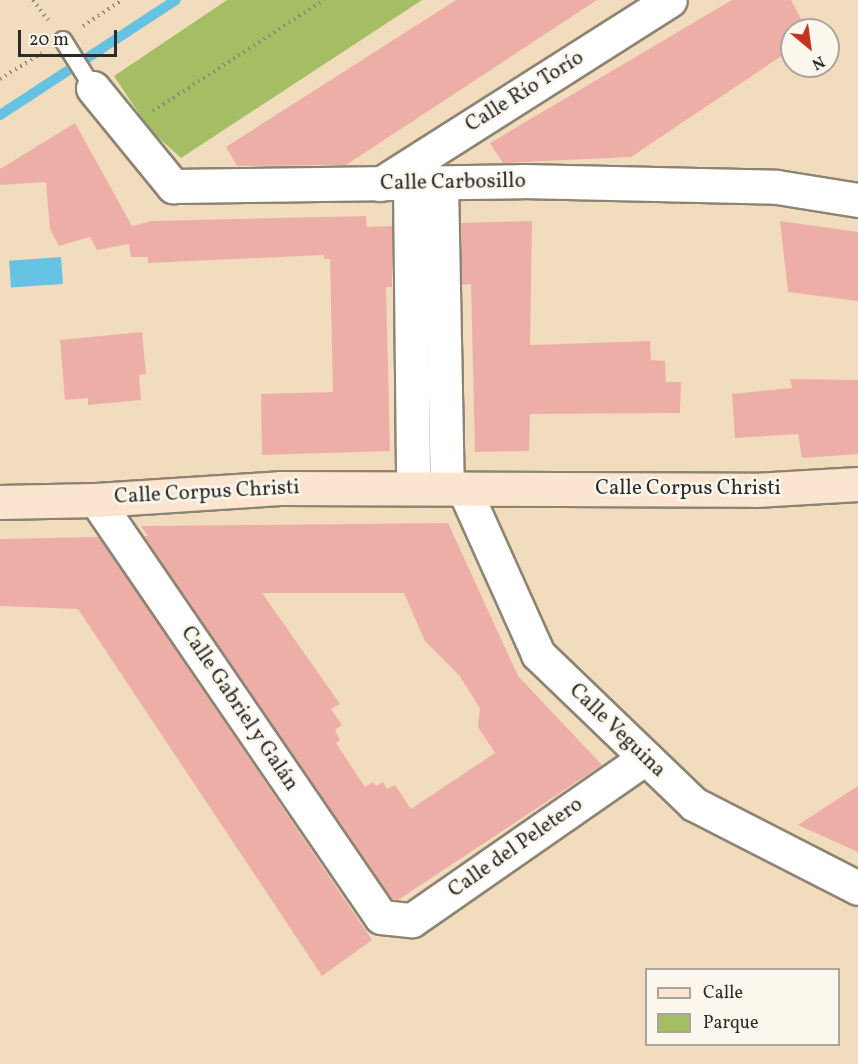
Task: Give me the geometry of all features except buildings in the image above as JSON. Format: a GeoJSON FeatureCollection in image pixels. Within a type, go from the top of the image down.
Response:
{"type":"FeatureCollection","features":[{"type":"Feature","properties":{"kind":"main road","name":"Calle Corpus Christi"},"geometry":{"type":"LineString","coordinates":[[0,502],[96,500],[280,488],[755,490],[858,484]]}},
{"type":"Feature","properties":{"kind":"street","name":"Calle Río Torío"},"geometry":{"type":"LineString","coordinates":[[410,183],[670,0]]}},
{"type":"Feature","properties":{"kind":"street","name":"Calle Carbosillo"},"geometry":{"type":"LineString","coordinates":[[90,84],[173,186],[522,181],[777,187],[858,200]]}},
{"type":"Feature","properties":{"kind":"street"},"geometry":{"type":"LineString","coordinates":[[410,183],[413,488]]}},
{"type":"Feature","properties":{"kind":"street"},"geometry":{"type":"LineString","coordinates":[[410,183],[456,489]]}},
{"type":"Feature","properties":{"kind":"street","name":"Calle Veguina"},"geometry":{"type":"LineString","coordinates":[[456,489],[538,654],[694,804],[858,888]]}},
{"type":"Feature","properties":{"kind":"street","name":"Calle Gabriel y Galán"},"geometry":{"type":"LineString","coordinates":[[96,500],[381,917]]}},
{"type":"Feature","properties":{"kind":"street","name":"Calle del Peletero"},"geometry":{"type":"LineString","coordinates":[[381,917],[412,920],[645,758]]}},
{"type":"Feature","properties":{"kind":"lane"},"geometry":{"type":"LineString","coordinates":[[63,40],[90,84]]}},
{"type":"Feature","properties":{"kind":"path"},"geometry":{"type":"LineString","coordinates":[[147,115],[324,0]]}},
{"type":"Feature","properties":{"kind":"green space"},"geometry":{"type":"Polygon","coordinates":[[[227,0],[422,0],[181,158],[150,130],[114,76],[227,0]]]}},
{"type":"Feature","properties":{"kind":"water"},"geometry":{"type":"Polygon","coordinates":[[[61,257],[63,284],[11,288],[9,261],[61,257]]]}},
{"type":"Feature","properties":{"kind":"waterway"},"geometry":{"type":"LineString","coordinates":[[0,115],[176,0]]}}]}
